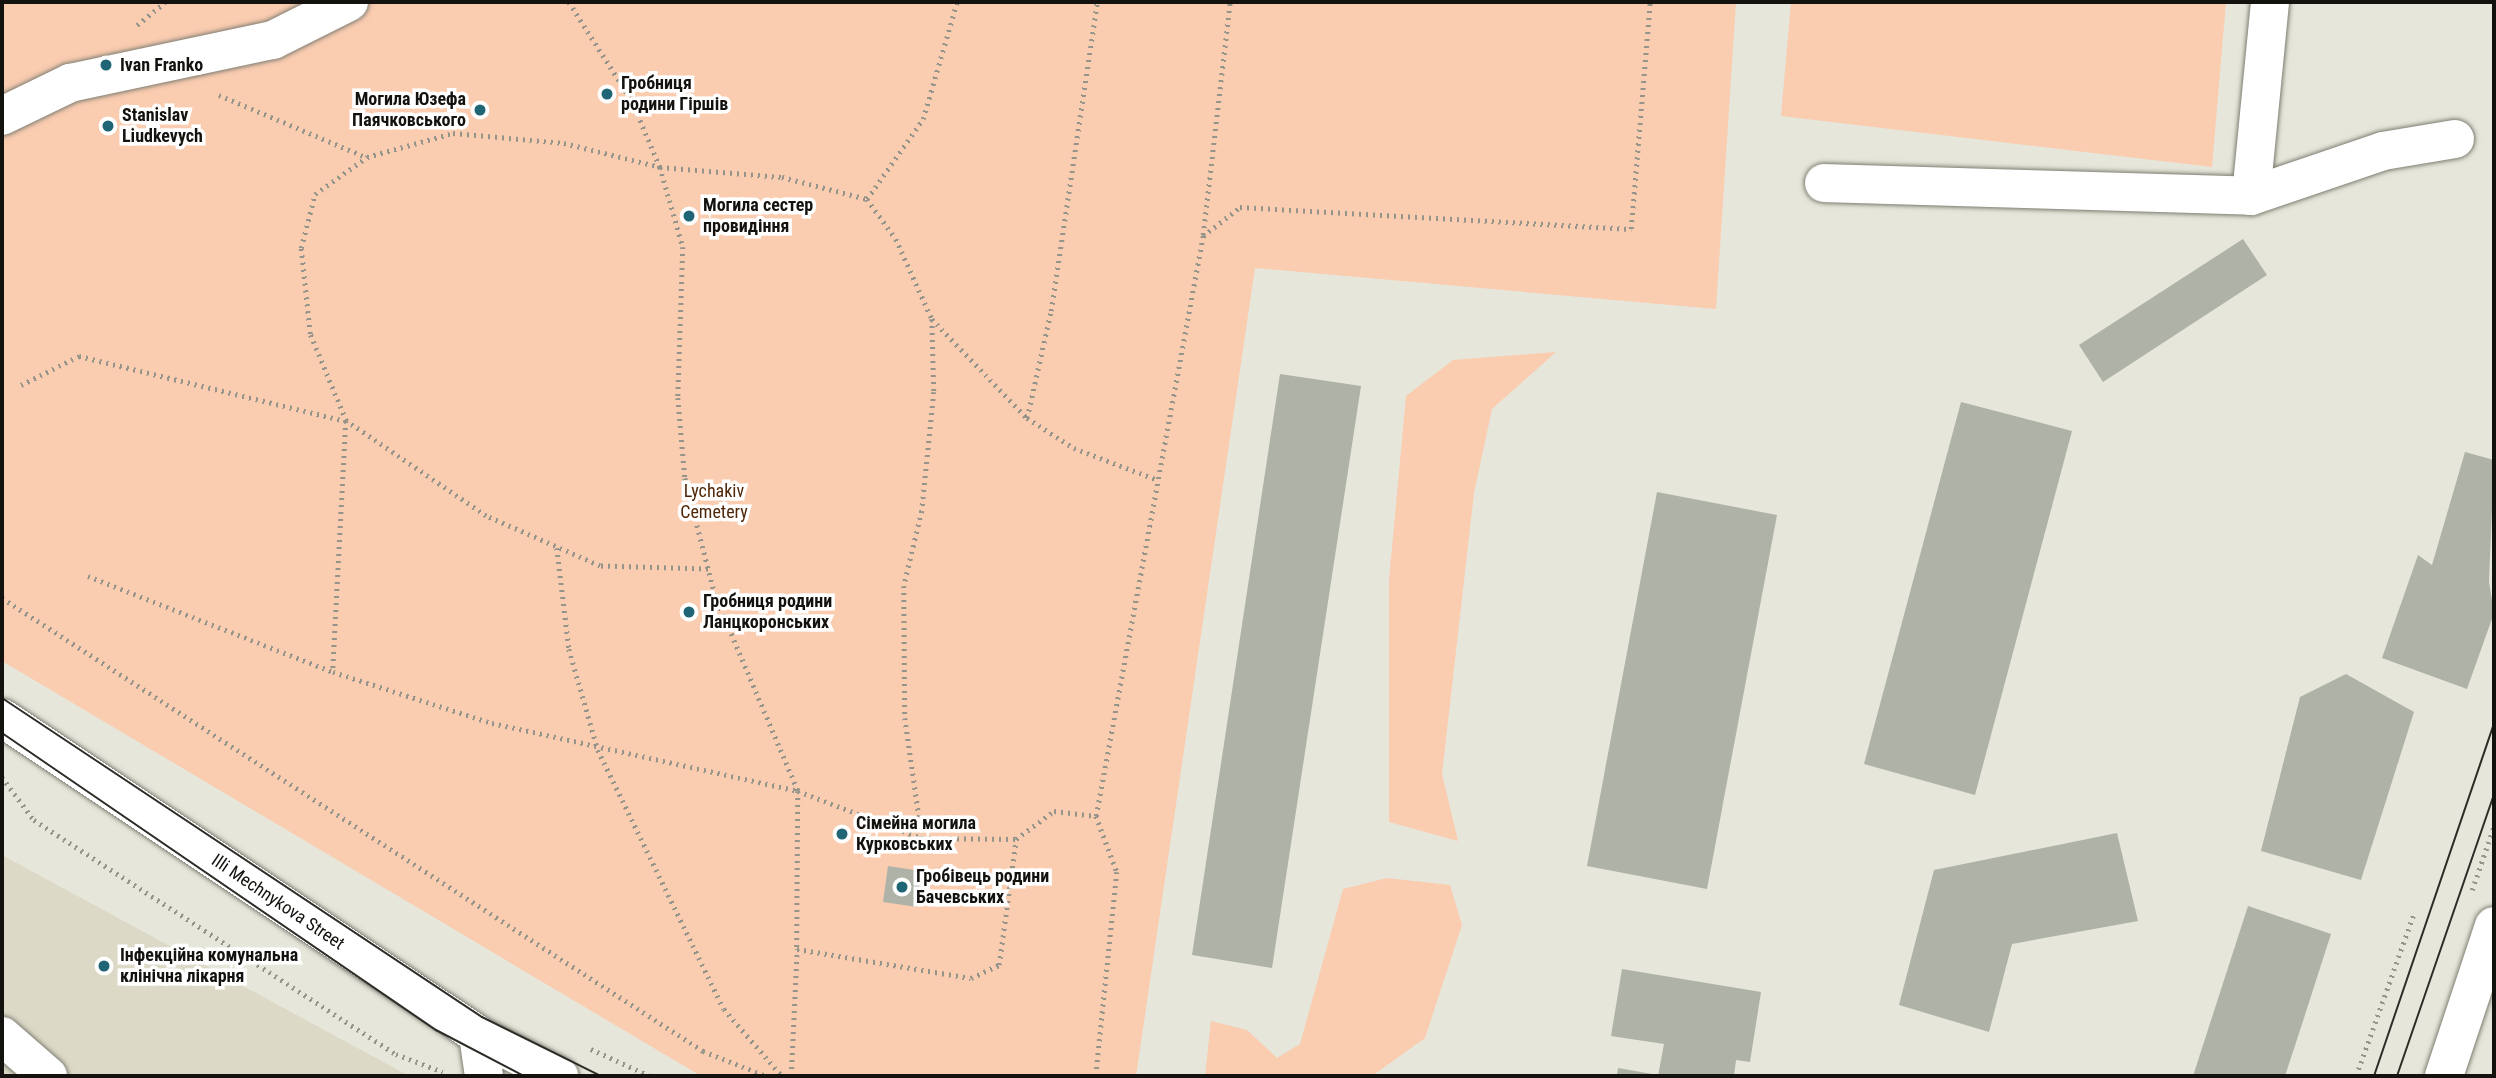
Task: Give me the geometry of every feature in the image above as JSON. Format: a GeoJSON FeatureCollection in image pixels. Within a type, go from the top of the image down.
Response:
{"type":"FeatureCollection","features":[{"type":"Feature","properties":{"kind":"main road"},"geometry":{"type":"LineString","coordinates":[[2,116],[70,83],[274,40],[349,2]]}},
{"type":"Feature","properties":{"kind":"main road"},"geometry":{"type":"LineString","coordinates":[[2251,197],[2270,2]]}},
{"type":"Feature","properties":{"kind":"main road"},"geometry":{"type":"LineString","coordinates":[[1825,183],[2251,197],[2383,152],[2455,139]]}},
{"type":"Feature","properties":{"kind":"main road","name":"Illi Mechnykova Street"},"geometry":{"type":"LineString","coordinates":[[2,718],[478,1035],[559,1076]]}},
{"type":"Feature","properties":{"kind":"main road"},"geometry":{"type":"LineString","coordinates":[[2444,1076],[2483,996],[2494,926]]}},
{"type":"Feature","properties":{"kind":"main road"},"geometry":{"type":"LineString","coordinates":[[478,1035],[484,1076]]}},
{"type":"Feature","properties":{"kind":"main road"},"geometry":{"type":"LineString","coordinates":[[2,1036],[48,1076]]}},
{"type":"Feature","properties":{"kind":"path"},"geometry":{"type":"LineString","coordinates":[[569,2],[632,102],[660,167],[683,247],[678,398],[685,478],[708,569],[798,791],[797,949],[790,1076]]}},
{"type":"Feature","properties":{"kind":"path"},"geometry":{"type":"LineString","coordinates":[[867,198],[923,118],[957,2]]}},
{"type":"Feature","properties":{"kind":"path"},"geometry":{"type":"LineString","coordinates":[[1027,418],[1051,311],[1097,2]]}},
{"type":"Feature","properties":{"kind":"path"},"geometry":{"type":"LineString","coordinates":[[1096,1076],[1117,872],[1096,816],[1203,236],[1230,2]]}},
{"type":"Feature","properties":{"kind":"path"},"geometry":{"type":"LineString","coordinates":[[1203,236],[1240,207],[1632,229],[1650,2]]}},
{"type":"Feature","properties":{"kind":"path"},"geometry":{"type":"LineString","coordinates":[[207,90],[367,157]]}},
{"type":"Feature","properties":{"kind":"path"},"geometry":{"type":"LineString","coordinates":[[333,672],[346,421],[310,334],[300,248],[315,194],[367,157],[453,133],[564,143],[660,167],[782,177],[867,198],[897,239],[932,318],[1027,418],[1074,448],[1158,480]]}},
{"type":"Feature","properties":{"kind":"path"},"geometry":{"type":"LineString","coordinates":[[922,838],[905,718],[904,586],[922,511],[934,392],[932,318]]}},
{"type":"Feature","properties":{"kind":"path"},"geometry":{"type":"LineString","coordinates":[[21,385],[79,356],[346,421],[486,516],[600,566],[708,569]]}},
{"type":"Feature","properties":{"kind":"path"},"geometry":{"type":"LineString","coordinates":[[557,547],[569,649],[598,750],[724,1009],[782,1076]]}},
{"type":"Feature","properties":{"kind":"path"},"geometry":{"type":"LineString","coordinates":[[88,576],[333,672],[598,750],[798,791],[922,838],[1016,839],[1054,811],[1096,816]]}},
{"type":"Feature","properties":{"kind":"path"},"geometry":{"type":"LineString","coordinates":[[2,598],[703,1051],[766,1076]]}},
{"type":"Feature","properties":{"kind":"path"},"geometry":{"type":"LineString","coordinates":[[2,777],[34,820],[396,1054],[454,1076]]}},
{"type":"Feature","properties":{"kind":"path"},"geometry":{"type":"LineString","coordinates":[[797,949],[971,978],[999,965],[1016,839]]}},
{"type":"Feature","properties":{"kind":"path"},"geometry":{"type":"LineString","coordinates":[[2356,1076],[2414,913]]}},
{"type":"Feature","properties":{"kind":"shaded area","name":"Інфекційна комунальна клінічна лікарня"},"geometry":{"type":"Polygon","coordinates":[[[2,855],[409,1076],[2,1076],[2,855]]]}},
{"type":"Feature","properties":{"kind":"green space","name":"Lychakiv Cemetery"},"geometry":{"type":"Polygon","coordinates":[[[2,2],[1736,2],[1716,309],[1255,268],[1136,1076],[701,1076],[2,661],[2,2]]]}},
{"type":"Feature","properties":{"kind":"green space"},"geometry":{"type":"Polygon","coordinates":[[[1791,2],[2226,2],[2212,167],[1781,116],[1791,2]]]}},
{"type":"Feature","properties":{"kind":"green space"},"geometry":{"type":"Polygon","coordinates":[[[1556,352],[1492,409],[1474,493],[1442,774],[1458,841],[1389,822],[1389,580],[1406,396],[1453,360],[1556,352]]]}},
{"type":"Feature","properties":{"kind":"green space"},"geometry":{"type":"Polygon","coordinates":[[[1387,878],[1450,885],[1462,925],[1425,1038],[1372,1076],[1205,1076],[1211,1021],[1247,1030],[1277,1058],[1300,1044],[1343,889],[1387,878]]]}},
{"type":"Feature","properties":{"kind":"building"},"geometry":{"type":"Polygon","coordinates":[[[2243,239],[2267,275],[2103,382],[2079,345],[2243,239]]]}},
{"type":"Feature","properties":{"kind":"building"},"geometry":{"type":"Polygon","coordinates":[[[1280,374],[1361,386],[1272,968],[1192,955],[1280,374]]]}},
{"type":"Feature","properties":{"kind":"building"},"geometry":{"type":"Polygon","coordinates":[[[1961,402],[2072,431],[1975,795],[1864,764],[1961,402]]]}},
{"type":"Feature","properties":{"kind":"building"},"geometry":{"type":"Polygon","coordinates":[[[2465,452],[2494,460],[2489,582],[2494,613],[2467,689],[2382,658],[2418,555],[2432,565],[2465,452]]]}},
{"type":"Feature","properties":{"kind":"building"},"geometry":{"type":"Polygon","coordinates":[[[1657,492],[1777,515],[1707,889],[1587,866],[1657,492]]]}},
{"type":"Feature","properties":{"kind":"building"},"geometry":{"type":"Polygon","coordinates":[[[2346,674],[2414,712],[2361,880],[2261,851],[2300,697],[2346,674]]]}},
{"type":"Feature","properties":{"kind":"building"},"geometry":{"type":"Polygon","coordinates":[[[2117,833],[2138,921],[2012,944],[1989,1032],[1899,1005],[1934,870],[2117,833]]]}},
{"type":"Feature","properties":{"kind":"building","name":"Гробівець родини Бачевських"},"geometry":{"type":"Polygon","coordinates":[[[888,866],[921,871],[917,907],[883,902],[888,866]]]}},
{"type":"Feature","properties":{"kind":"building"},"geometry":{"type":"Polygon","coordinates":[[[2248,906],[2331,934],[2303,1021],[2285,1076],[2193,1076],[2248,906]]]}},
{"type":"Feature","properties":{"kind":"building"},"geometry":{"type":"Polygon","coordinates":[[[1622,969],[1761,992],[1750,1062],[1736,1060],[1734,1076],[1658,1076],[1664,1044],[1611,1036],[1622,969]]]}},
{"type":"Feature","properties":{"kind":"building"},"geometry":{"type":"Polygon","coordinates":[[[1618,1068],[1658,1075],[1617,1076],[1618,1068]]]}},
{"type":"Feature","properties":{"kind":"tram line"},"geometry":{"type":"LineString","coordinates":[[2,698],[482,1017],[601,1076]]}},
{"type":"Feature","properties":{"kind":"tram line"},"geometry":{"type":"LineString","coordinates":[[2374,1076],[2494,723]]}},
{"type":"Feature","properties":{"kind":"tram line"},"geometry":{"type":"LineString","coordinates":[[2,733],[436,1030],[524,1076]]}},
{"type":"Feature","properties":{"kind":"tram line"},"geometry":{"type":"LineString","coordinates":[[2397,1076],[2494,794]]}},
{"type":"Feature","properties":{"kind":"place","name":"Ivan Franko"},"geometry":{"type":"Point","coordinates":[106,65]}},
{"type":"Feature","properties":{"kind":"place","name":"Гробниця родини Гіршів"},"geometry":{"type":"Point","coordinates":[607,94]}},
{"type":"Feature","properties":{"kind":"place","name":"Могила Юзефа Паячковського"},"geometry":{"type":"Point","coordinates":[480,110]}},
{"type":"Feature","properties":{"kind":"place","name":"Stanislav Liudkevych"},"geometry":{"type":"Point","coordinates":[108,126]}},
{"type":"Feature","properties":{"kind":"place","name":"Могила сестер провидіння"},"geometry":{"type":"Point","coordinates":[689,216]}},
{"type":"Feature","properties":{"kind":"place","name":"Гробниця родини Ланцкоронських"},"geometry":{"type":"Point","coordinates":[689,612]}},
{"type":"Feature","properties":{"kind":"place","name":"Сімейна могила Курковських"},"geometry":{"type":"Point","coordinates":[842,834]}},
{"type":"Feature","properties":{"kind":"place","name":"Гробівець родини Бачевських"},"geometry":{"type":"Point","coordinates":[902,887]}},
{"type":"Feature","properties":{"kind":"place","name":"Інфекційна комунальна клінічна лікарня"},"geometry":{"type":"Point","coordinates":[104,966]}}]}
